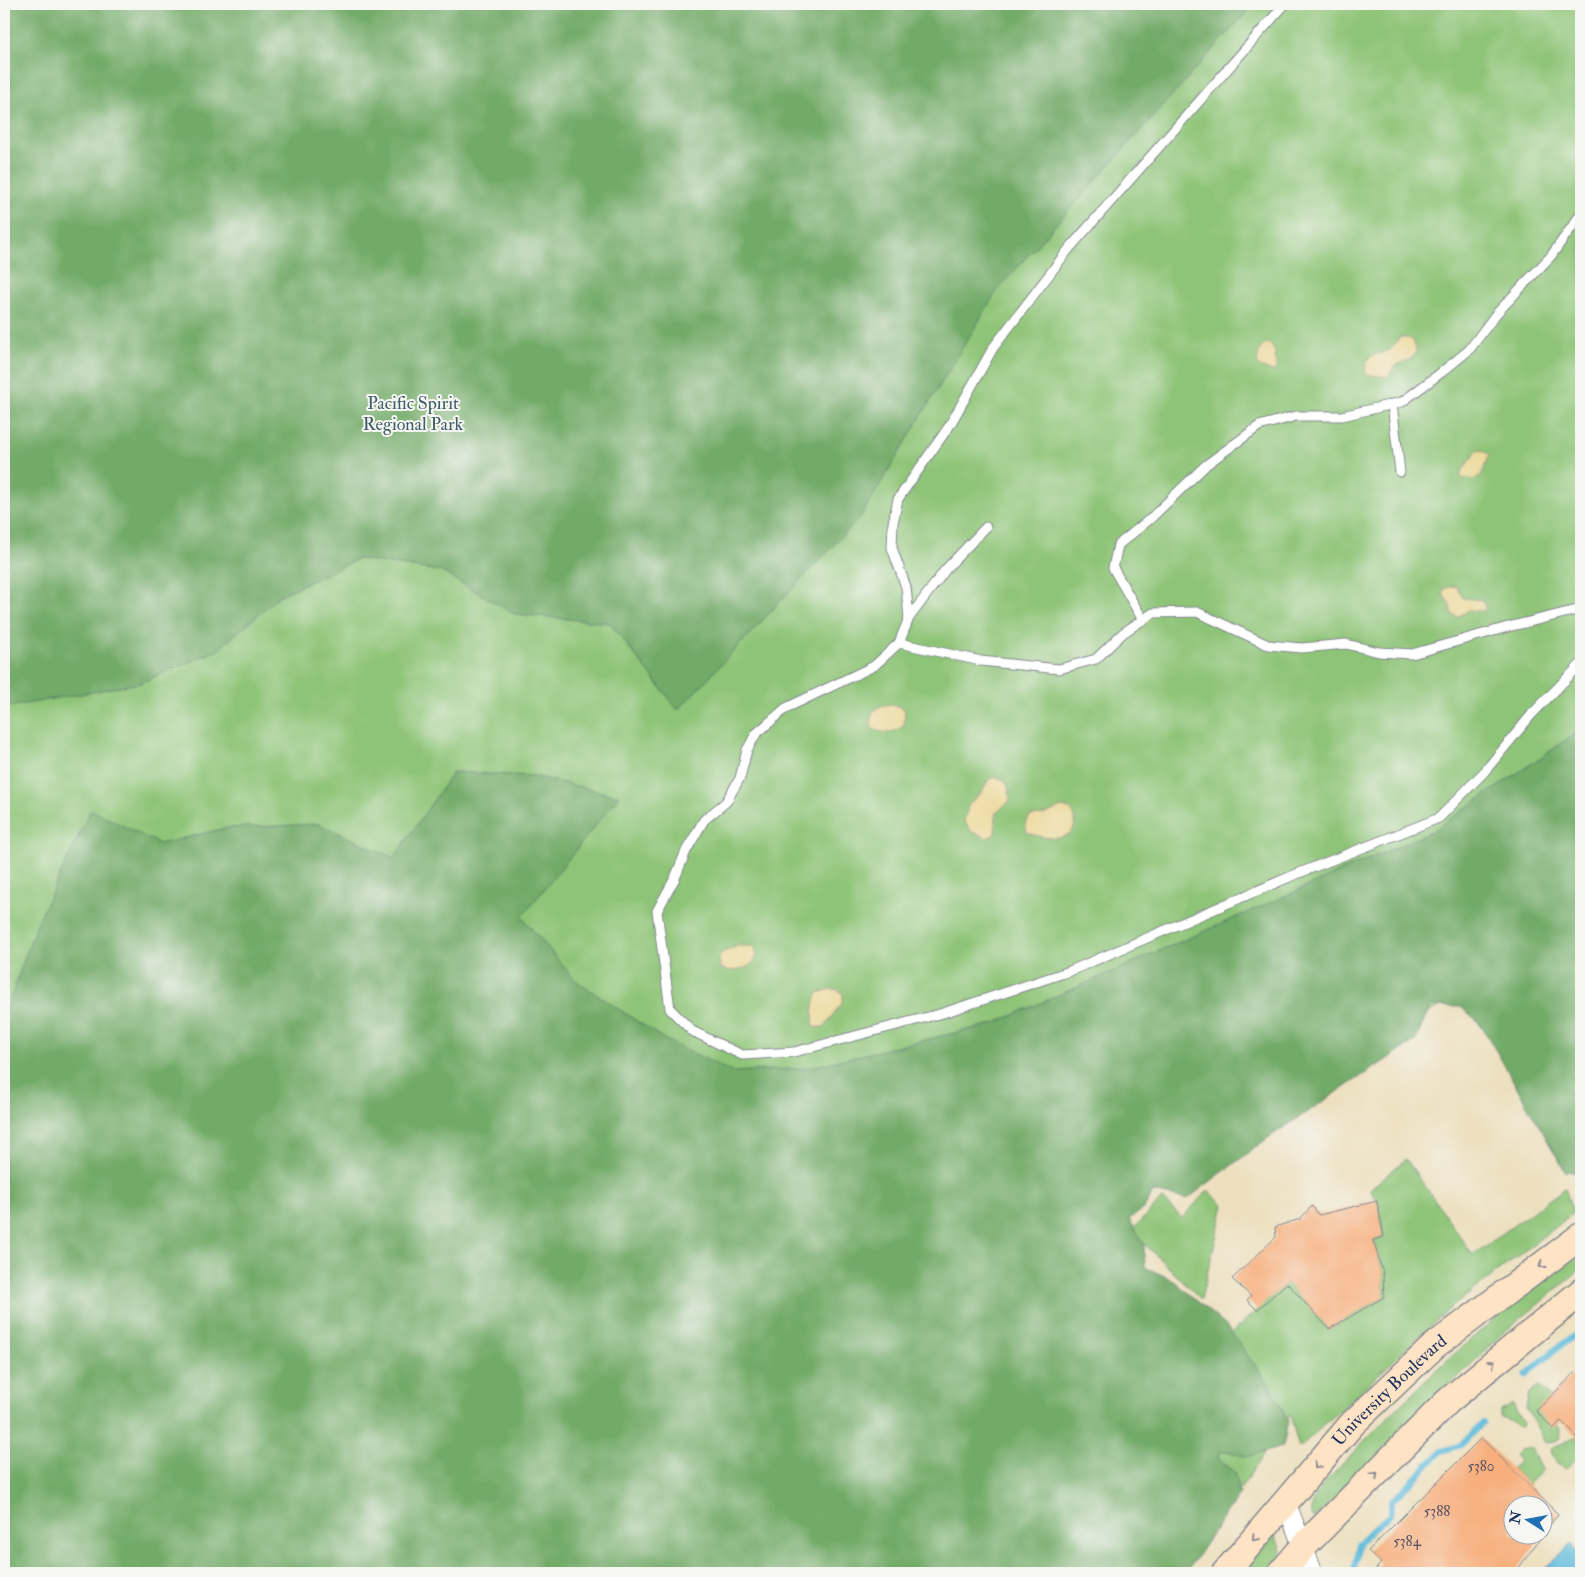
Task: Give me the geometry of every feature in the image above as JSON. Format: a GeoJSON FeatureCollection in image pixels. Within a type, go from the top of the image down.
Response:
{"type":"FeatureCollection","features":[{"type":"Feature","properties":{"kind":"main road","name":"University Boulevard"},"geometry":{"type":"LineString","coordinates":[[1225,1573],[1352,1424],[1434,1346],[1581,1236]]}},
{"type":"Feature","properties":{"kind":"main road"},"geometry":{"type":"LineString","coordinates":[[1280,1573],[1303,1547],[1448,1401],[1581,1292]]}},
{"type":"Feature","properties":{"kind":"street"},"geometry":{"type":"LineString","coordinates":[[1286,1503],[1313,1573]]}},
{"type":"Feature","properties":{"kind":"lane"},"geometry":{"type":"LineString","coordinates":[[909,618],[906,587],[892,548],[893,523],[898,499],[950,424],[993,348],[1068,250],[1285,4]]}},
{"type":"Feature","properties":{"kind":"lane"},"geometry":{"type":"LineString","coordinates":[[1142,620],[1113,568],[1118,545],[1150,519],[1206,465],[1259,426],[1296,416],[1342,416],[1402,402],[1469,350],[1496,314],[1551,256],[1581,214]]}},
{"type":"Feature","properties":{"kind":"lane"},"geometry":{"type":"LineString","coordinates":[[1392,404],[1400,472]]}},
{"type":"Feature","properties":{"kind":"lane"},"geometry":{"type":"LineString","coordinates":[[986,527],[946,569],[909,618],[899,643],[874,666],[786,708],[756,734],[747,750],[740,778],[726,802],[704,820],[686,851],[675,878],[657,911],[670,1009],[692,1031],[742,1055],[794,1052],[943,1013],[1070,971],[1294,875],[1440,818],[1485,771],[1532,714],[1581,664]]}},
{"type":"Feature","properties":{"kind":"lane"},"geometry":{"type":"LineString","coordinates":[[899,643],[982,661],[1059,669],[1096,659],[1123,633],[1153,613],[1197,612],[1268,645],[1302,648],[1346,644],[1379,652],[1412,654],[1581,609]]}},
{"type":"Feature","properties":{"kind":"green space","name":"Pacific Spirit Regional Park"},"geometry":{"type":"Polygon","coordinates":[[[4,4],[1581,4],[1581,730],[1463,811],[1581,755],[1581,1174],[1460,995],[1120,1186],[1104,1228],[1220,1343],[1287,1283],[1329,1329],[1384,1297],[1383,1273],[1373,1240],[1384,1237],[1377,1201],[1370,1189],[1406,1159],[1473,1255],[1565,1188],[1573,1213],[1447,1311],[1299,1448],[1290,1415],[1184,1573],[4,1573],[4,4]],[[1368,860],[993,1024],[824,1064],[1068,1017],[1368,860]]]}},
{"type":"Feature","properties":{"kind":"green space"},"geometry":{"type":"Polygon","coordinates":[[[4,4],[1254,4],[998,289],[861,516],[678,710],[610,623],[515,614],[440,571],[358,559],[279,596],[218,650],[140,683],[4,708],[4,4]]]}},
{"type":"Feature","properties":{"kind":"green space"},"geometry":{"type":"Polygon","coordinates":[[[1581,730],[1581,1173],[1565,1171],[1480,1023],[1461,1007],[1430,1006],[1416,1040],[1268,1138],[1187,1199],[1153,1192],[1144,1209],[1129,1219],[1144,1244],[1145,1267],[1173,1280],[1227,1327],[1273,1390],[1288,1421],[1283,1447],[1245,1457],[1227,1451],[1219,1452],[1218,1459],[1235,1472],[1240,1493],[1186,1573],[4,1573],[4,1017],[37,923],[91,810],[160,844],[226,828],[319,824],[394,858],[453,772],[534,776],[619,796],[522,917],[575,980],[664,1039],[732,1072],[806,1068],[993,1024],[1431,832],[1581,730]]]}},
{"type":"Feature","properties":{"kind":"green space"},"geometry":{"type":"Polygon","coordinates":[[[1208,1190],[1224,1205],[1201,1299],[1131,1231],[1162,1199],[1182,1218],[1208,1190]]]}},
{"type":"Feature","properties":{"kind":"green space"},"geometry":{"type":"Polygon","coordinates":[[[1581,1252],[1581,1269],[1502,1334],[1314,1518],[1311,1516],[1313,1499],[1320,1488],[1373,1432],[1443,1364],[1554,1266],[1581,1252]]]}},
{"type":"Feature","properties":{"kind":"green space"},"geometry":{"type":"Polygon","coordinates":[[[1539,1386],[1550,1397],[1553,1429],[1557,1425],[1560,1429],[1560,1438],[1555,1442],[1545,1443],[1526,1408],[1529,1393],[1539,1386]]]}},
{"type":"Feature","properties":{"kind":"green space"},"geometry":{"type":"Polygon","coordinates":[[[1513,1404],[1523,1425],[1521,1428],[1500,1416],[1500,1411],[1513,1404]]]}},
{"type":"Feature","properties":{"kind":"green space"},"geometry":{"type":"Polygon","coordinates":[[[1577,1437],[1581,1441],[1581,1455],[1565,1469],[1557,1464],[1551,1451],[1553,1447],[1577,1437]]]}},
{"type":"Feature","properties":{"kind":"green space"},"geometry":{"type":"Polygon","coordinates":[[[1531,1448],[1542,1471],[1528,1485],[1512,1468],[1520,1461],[1515,1455],[1520,1450],[1531,1448]]]}},
{"type":"Feature","properties":{"kind":"green space"},"geometry":{"type":"Polygon","coordinates":[[[1269,1532],[1275,1535],[1282,1553],[1271,1573],[1235,1573],[1269,1532]]]}},
{"type":"Feature","properties":{"kind":"sand"},"geometry":{"type":"Polygon","coordinates":[[[1400,337],[1412,339],[1416,352],[1411,358],[1394,367],[1388,377],[1370,375],[1365,372],[1367,360],[1372,356],[1390,350],[1400,337]]]}},
{"type":"Feature","properties":{"kind":"sand"},"geometry":{"type":"Polygon","coordinates":[[[1266,343],[1270,344],[1275,352],[1276,368],[1273,372],[1258,366],[1259,353],[1266,343]]]}},
{"type":"Feature","properties":{"kind":"sand"},"geometry":{"type":"Polygon","coordinates":[[[1480,450],[1489,454],[1482,474],[1474,480],[1462,478],[1460,474],[1476,452],[1480,450]]]}},
{"type":"Feature","properties":{"kind":"sand"},"geometry":{"type":"Polygon","coordinates":[[[1453,586],[1457,587],[1463,598],[1482,600],[1486,606],[1484,611],[1470,610],[1457,617],[1452,614],[1449,603],[1443,594],[1444,589],[1453,586]]]}},
{"type":"Feature","properties":{"kind":"sand"},"geometry":{"type":"Polygon","coordinates":[[[891,704],[905,709],[904,725],[892,732],[884,732],[871,727],[872,712],[881,706],[891,704]]]}},
{"type":"Feature","properties":{"kind":"sand"},"geometry":{"type":"Polygon","coordinates":[[[996,777],[1003,780],[1008,786],[1009,802],[996,812],[995,834],[987,838],[972,832],[964,821],[969,804],[982,792],[988,780],[996,777]]]}},
{"type":"Feature","properties":{"kind":"sand"},"geometry":{"type":"Polygon","coordinates":[[[1062,807],[1070,809],[1074,817],[1073,830],[1068,835],[1047,838],[1027,832],[1025,824],[1030,816],[1043,815],[1062,807]]]}},
{"type":"Feature","properties":{"kind":"sand"},"geometry":{"type":"Polygon","coordinates":[[[737,946],[753,946],[757,955],[755,960],[742,969],[725,970],[720,968],[719,957],[722,953],[737,946]]]}},
{"type":"Feature","properties":{"kind":"sand"},"geometry":{"type":"Polygon","coordinates":[[[831,989],[838,990],[843,994],[843,1002],[824,1027],[814,1027],[814,1010],[818,993],[831,989]]]}},
{"type":"Feature","properties":{"kind":"water"},"geometry":{"type":"Polygon","coordinates":[[[1572,1544],[1578,1554],[1581,1553],[1581,1573],[1539,1573],[1572,1544]]]}},
{"type":"Feature","properties":{"kind":"building"},"geometry":{"type":"Polygon","coordinates":[[[1377,1201],[1384,1237],[1373,1240],[1383,1273],[1384,1297],[1329,1329],[1287,1283],[1257,1310],[1247,1300],[1251,1296],[1232,1279],[1276,1237],[1275,1227],[1300,1219],[1312,1206],[1319,1215],[1377,1201]]]}},
{"type":"Feature","properties":{"kind":"building"},"geometry":{"type":"Polygon","coordinates":[[[1581,1367],[1581,1441],[1561,1421],[1553,1429],[1536,1411],[1581,1367]]]}},
{"type":"Feature","properties":{"kind":"building"},"geometry":{"type":"Polygon","coordinates":[[[1481,1438],[1538,1494],[1502,1494],[1502,1544],[1536,1544],[1515,1573],[1373,1573],[1381,1563],[1368,1551],[1481,1438]]]}},
{"type":"Feature","properties":{"kind":"building"},"geometry":{"type":"Polygon","coordinates":[[[1552,1508],[1558,1514],[1552,1522],[1552,1508]]]}},
{"type":"Feature","properties":{"kind":"waterway"},"geometry":{"type":"LineString","coordinates":[[1526,1375],[1553,1351],[1581,1331]]}},
{"type":"Feature","properties":{"kind":"waterway"},"geometry":{"type":"LineString","coordinates":[[1354,1569],[1359,1543],[1390,1515],[1391,1502],[1442,1451],[1461,1445],[1483,1423]]}}]}
